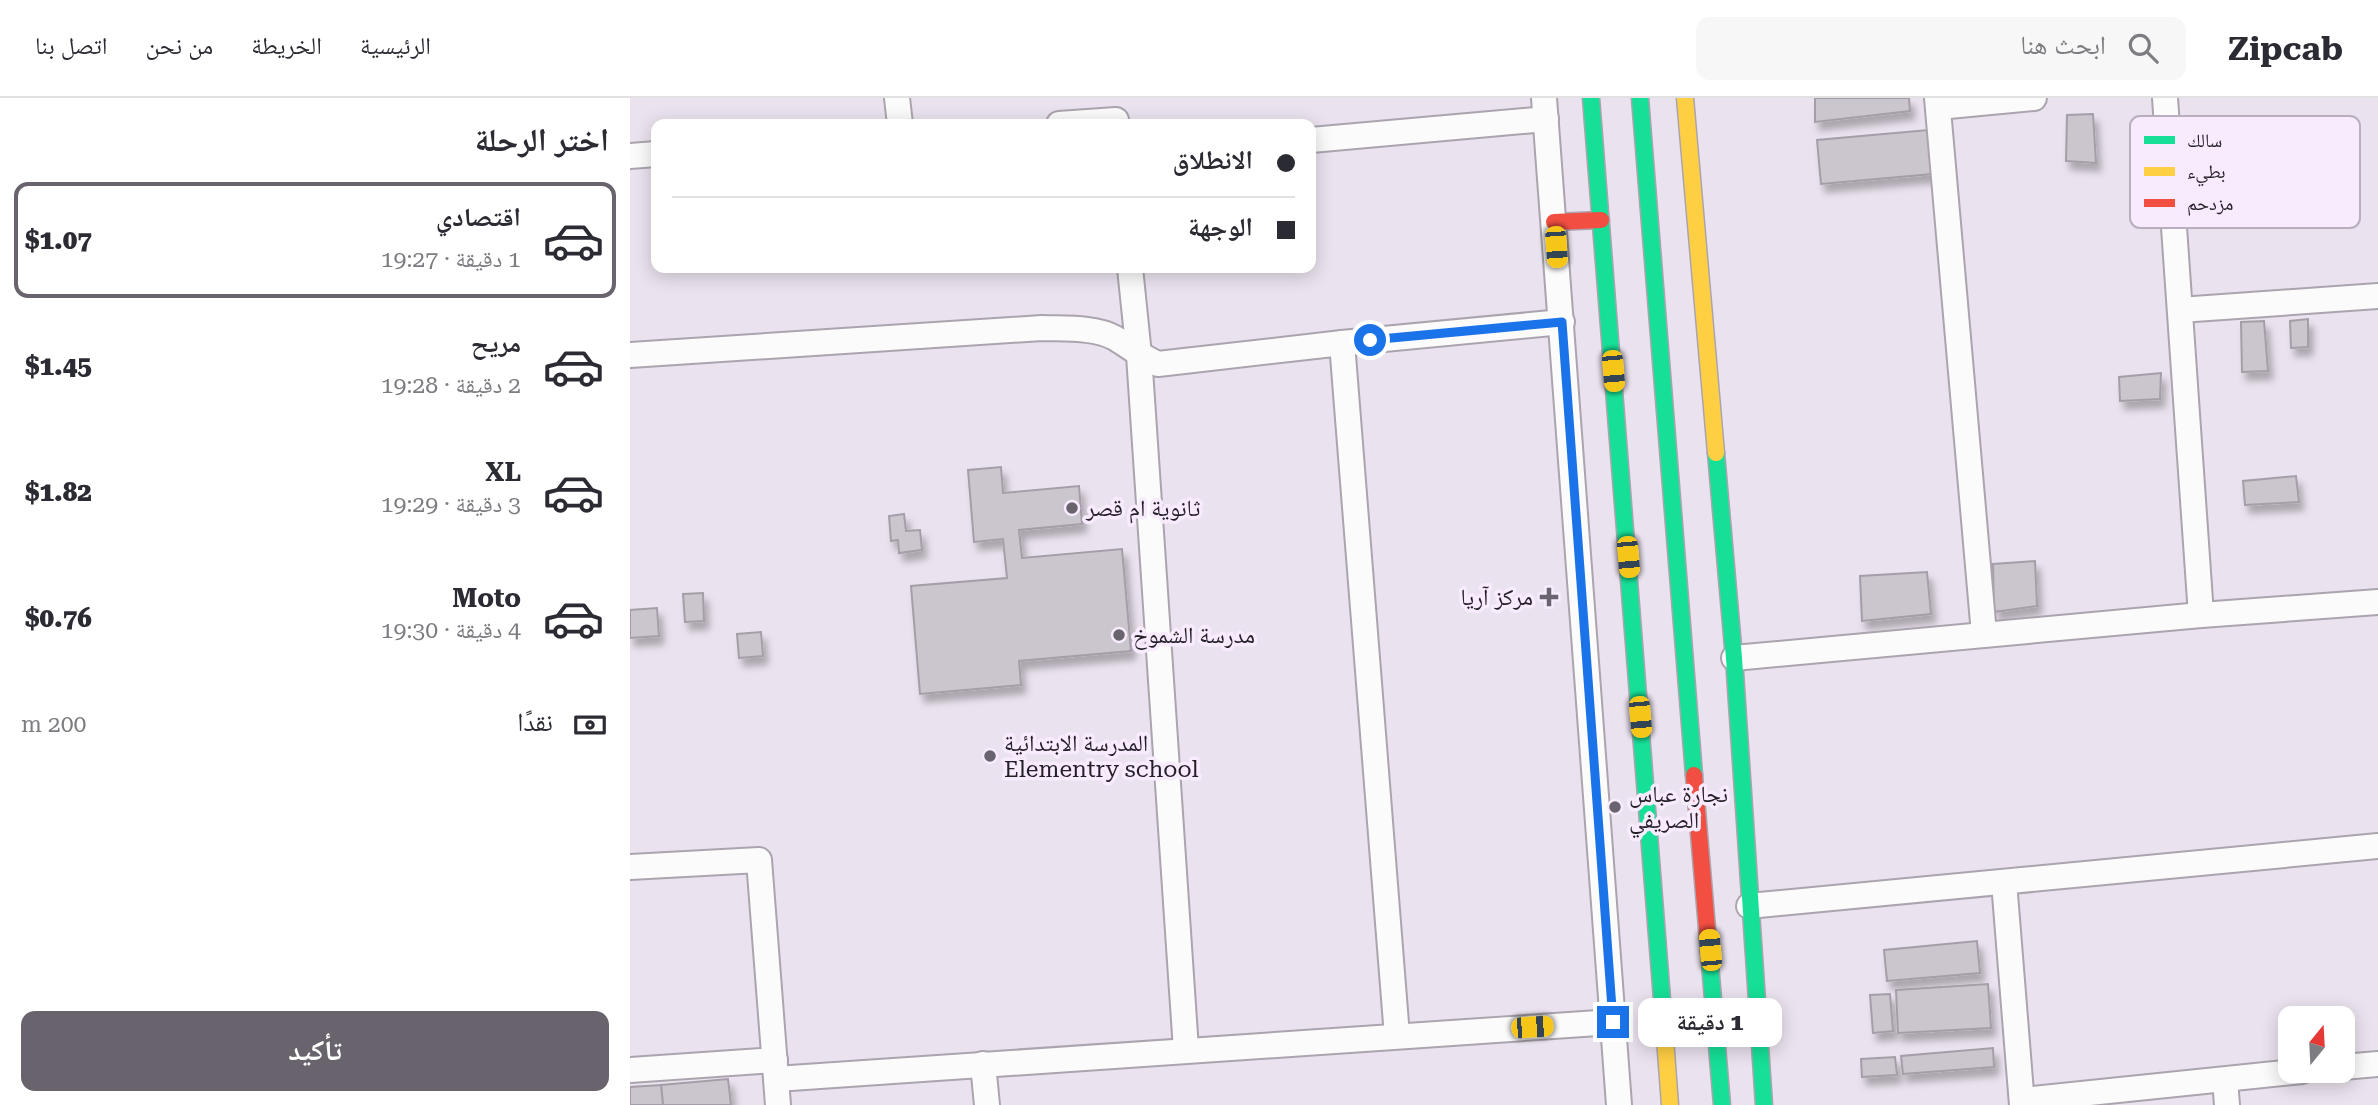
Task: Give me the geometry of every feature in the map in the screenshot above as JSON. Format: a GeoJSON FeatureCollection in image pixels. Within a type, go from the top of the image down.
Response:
{"type":"FeatureCollection","features":[{"type":"Feature","properties":{"kind":"main road"},"geometry":{"type":"LineString","coordinates":[[1591,98],[1670,1105]]}},
{"type":"Feature","properties":{"kind":"main road"},"geometry":{"type":"LineString","coordinates":[[1640,98],[1722,1105]]}},
{"type":"Feature","properties":{"kind":"main road"},"geometry":{"type":"LineString","coordinates":[[1685,98],[1734,658],[1764,1105]]}},
{"type":"Feature","properties":{"kind":"main road"},"geometry":{"type":"LineString","coordinates":[[1675,141],[1686,119]]}},
{"type":"Feature","properties":{"kind":"main road"},"geometry":{"type":"LineString","coordinates":[[1648,197],[1664,164]]}},
{"type":"Feature","properties":{"kind":"main road"},"geometry":{"type":"LineString","coordinates":[[1554,222],[1601,220]]}},
{"type":"Feature","properties":{"kind":"main road"},"geometry":{"type":"LineString","coordinates":[[1651,850],[1663,858],[1677,858],[1691,853],[1700,841]]}},
{"type":"Feature","properties":{"kind":"main road"},"geometry":{"type":"LineString","coordinates":[[1657,938],[1666,925],[1679,920],[1694,918],[1708,924]]}},
{"type":"Feature","properties":{"kind":"street"},"geometry":{"type":"LineString","coordinates":[[898,98],[900,119]]}},
{"type":"Feature","properties":{"kind":"street"},"geometry":{"type":"LineString","coordinates":[[1984,634],[1938,102],[2034,98]]}},
{"type":"Feature","properties":{"kind":"street"},"geometry":{"type":"LineString","coordinates":[[2165,98],[2166,116]]}},
{"type":"Feature","properties":{"kind":"street"},"geometry":{"type":"LineString","coordinates":[[1316,139],[1545,108],[1619,1105]]}},
{"type":"Feature","properties":{"kind":"street"},"geometry":{"type":"LineString","coordinates":[[1088,119],[1116,114]]}},
{"type":"Feature","properties":{"kind":"street"},"geometry":{"type":"LineString","coordinates":[[630,156],[651,154]]}},
{"type":"Feature","properties":{"kind":"street"},"geometry":{"type":"LineString","coordinates":[[2174,228],[2201,615]]}},
{"type":"Feature","properties":{"kind":"street"},"geometry":{"type":"LineString","coordinates":[[1131,273],[1139,355],[1186,1050]]}},
{"type":"Feature","properties":{"kind":"street"},"geometry":{"type":"LineString","coordinates":[[2180,310],[2378,296]]}},
{"type":"Feature","properties":{"kind":"street"},"geometry":{"type":"LineString","coordinates":[[630,355],[1042,328],[1078,329],[1112,337],[1158,364],[1562,322]]}},
{"type":"Feature","properties":{"kind":"street"},"geometry":{"type":"LineString","coordinates":[[1342,343],[1397,1036]]}},
{"type":"Feature","properties":{"kind":"street"},"geometry":{"type":"LineString","coordinates":[[1734,658],[2378,601]]}},
{"type":"Feature","properties":{"kind":"street"},"geometry":{"type":"LineString","coordinates":[[1749,906],[2378,846]]}},
{"type":"Feature","properties":{"kind":"street"},"geometry":{"type":"LineString","coordinates":[[630,867],[759,860],[778,1105]]}},
{"type":"Feature","properties":{"kind":"street"},"geometry":{"type":"LineString","coordinates":[[2004,882],[2022,1103],[2278,1074]]}},
{"type":"Feature","properties":{"kind":"street"},"geometry":{"type":"LineString","coordinates":[[630,1070],[775,1070],[983,1064],[1613,1022]]}},
{"type":"Feature","properties":{"kind":"street"},"geometry":{"type":"LineString","coordinates":[[983,1064],[987,1105]]}},
{"type":"Feature","properties":{"kind":"street"},"geometry":{"type":"LineString","coordinates":[[2356,1066],[2378,1064]]}},
{"type":"Feature","properties":{"kind":"street"},"geometry":{"type":"LineString","coordinates":[[2225,1080],[2227,1105]]}},
{"type":"Feature","properties":{"kind":"building"},"geometry":{"type":"Polygon","coordinates":[[[1815,98],[1909,98],[1910,111],[1815,122],[1815,98]]]}},
{"type":"Feature","properties":{"kind":"building"},"geometry":{"type":"Polygon","coordinates":[[[2093,114],[2096,163],[2066,161],[2067,115],[2093,114]]]}},
{"type":"Feature","properties":{"kind":"building"},"geometry":{"type":"Polygon","coordinates":[[[1928,130],[1932,174],[1821,184],[1817,140],[1928,130]]]}},
{"type":"Feature","properties":{"kind":"building"},"geometry":{"type":"Polygon","coordinates":[[[2308,319],[2308,347],[2291,348],[2290,321],[2308,319]]]}},
{"type":"Feature","properties":{"kind":"building"},"geometry":{"type":"Polygon","coordinates":[[[2264,321],[2268,371],[2242,372],[2241,322],[2264,321]]]}},
{"type":"Feature","properties":{"kind":"building"},"geometry":{"type":"Polygon","coordinates":[[[2161,373],[2160,399],[2120,401],[2119,377],[2161,373]]]}},
{"type":"Feature","properties":{"kind":"building"},"geometry":{"type":"Polygon","coordinates":[[[1001,467],[1003,493],[1079,486],[1082,524],[1019,530],[1022,558],[1122,549],[1131,651],[1019,661],[1021,685],[920,694],[911,586],[1007,578],[1003,539],[974,542],[968,470],[1001,467]]]}},
{"type":"Feature","properties":{"kind":"building"},"geometry":{"type":"Polygon","coordinates":[[[2296,476],[2299,502],[2245,505],[2243,481],[2296,476]]]}},
{"type":"Feature","properties":{"kind":"building"},"geometry":{"type":"Polygon","coordinates":[[[904,514],[906,531],[920,530],[922,550],[899,553],[898,540],[891,541],[889,516],[904,514]]]}},
{"type":"Feature","properties":{"kind":"building"},"geometry":{"type":"Polygon","coordinates":[[[2035,561],[2037,606],[1994,612],[1993,564],[2035,561]]]}},
{"type":"Feature","properties":{"kind":"building"},"geometry":{"type":"Polygon","coordinates":[[[1927,572],[1931,614],[1862,621],[1860,576],[1927,572]]]}},
{"type":"Feature","properties":{"kind":"building"},"geometry":{"type":"Polygon","coordinates":[[[703,593],[704,621],[685,622],[683,594],[703,593]]]}},
{"type":"Feature","properties":{"kind":"building"},"geometry":{"type":"Polygon","coordinates":[[[657,608],[659,636],[630,638],[630,610],[657,608]]]}},
{"type":"Feature","properties":{"kind":"building"},"geometry":{"type":"Polygon","coordinates":[[[761,632],[763,656],[739,658],[737,634],[761,632]]]}},
{"type":"Feature","properties":{"kind":"building"},"geometry":{"type":"Polygon","coordinates":[[[1977,941],[1980,973],[1887,981],[1884,950],[1977,941]]]}},
{"type":"Feature","properties":{"kind":"building"},"geometry":{"type":"Polygon","coordinates":[[[1988,984],[1991,1028],[1898,1033],[1896,990],[1988,984]]]}},
{"type":"Feature","properties":{"kind":"building"},"geometry":{"type":"Polygon","coordinates":[[[1890,994],[1893,1031],[1873,1033],[1870,995],[1890,994]]]}},
{"type":"Feature","properties":{"kind":"building"},"geometry":{"type":"Polygon","coordinates":[[[1993,1048],[1994,1067],[1903,1074],[1901,1056],[1993,1048]]]}},
{"type":"Feature","properties":{"kind":"building"},"geometry":{"type":"Polygon","coordinates":[[[1895,1057],[1897,1075],[1862,1077],[1861,1059],[1895,1057]]]}},
{"type":"Feature","properties":{"kind":"building"},"geometry":{"type":"Polygon","coordinates":[[[728,1079],[731,1105],[663,1105],[661,1085],[728,1079]]]}},
{"type":"Feature","properties":{"kind":"building"},"geometry":{"type":"Polygon","coordinates":[[[661,1085],[663,1105],[630,1105],[630,1087],[661,1085]]]}},
{"type":"Feature","properties":{"kind":"traffic: fast"},"geometry":{"type":"LineString","coordinates":[[1591,98],[1663,1012]]}},
{"type":"Feature","properties":{"kind":"traffic: fast"},"geometry":{"type":"LineString","coordinates":[[1640,98],[1694,775]]}},
{"type":"Feature","properties":{"kind":"traffic: fast"},"geometry":{"type":"LineString","coordinates":[[1716,453],[1734,658],[1764,1105]]}},
{"type":"Feature","properties":{"kind":"traffic: fast"},"geometry":{"type":"LineString","coordinates":[[1709,952],[1722,1105]]}},
{"type":"Feature","properties":{"kind":"traffic: slow"},"geometry":{"type":"LineString","coordinates":[[1685,98],[1716,453]]}},
{"type":"Feature","properties":{"kind":"traffic: slow"},"geometry":{"type":"LineString","coordinates":[[1663,1012],[1670,1105]]}},
{"type":"Feature","properties":{"kind":"traffic: jam"},"geometry":{"type":"LineString","coordinates":[[1554,222],[1601,220]]}},
{"type":"Feature","properties":{"kind":"traffic: jam"},"geometry":{"type":"LineString","coordinates":[[1694,775],[1709,952]]}},
{"type":"Feature","properties":{"kind":"place","name":"ثانوية ام قصر"},"geometry":{"type":"Point","coordinates":[1072,508]}},
{"type":"Feature","properties":{"kind":"place","name":"مركز آريا"},"geometry":{"type":"Point","coordinates":[1549,597]}},
{"type":"Feature","properties":{"kind":"place","name":"مدرسة الشموخ"},"geometry":{"type":"Point","coordinates":[1119,635]}},
{"type":"Feature","properties":{"kind":"place","name":"المدرسة الابتدائية Elementry school"},"geometry":{"type":"Point","coordinates":[990,756]}},
{"type":"Feature","properties":{"kind":"place","name":"نجارة عباس الصريفي"},"geometry":{"type":"Point","coordinates":[1615,807]}},
{"type":"Feature","properties":{"kind":"route"},"geometry":{"type":"LineString","coordinates":[[1370,340],[1562,322],[1613,1022]]}}]}
